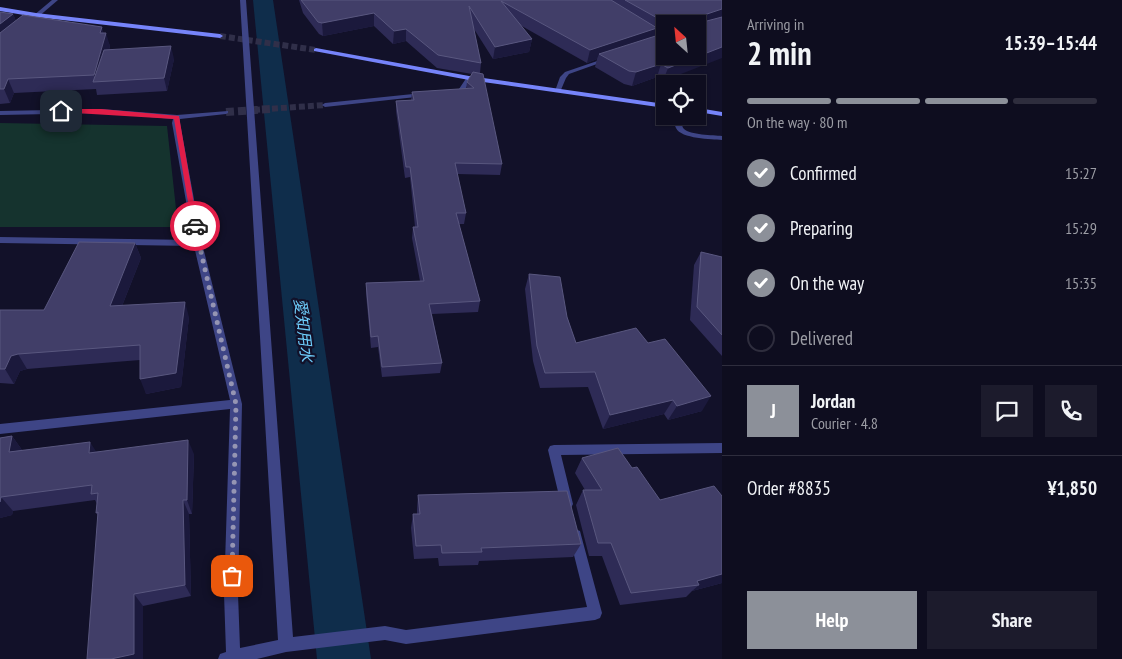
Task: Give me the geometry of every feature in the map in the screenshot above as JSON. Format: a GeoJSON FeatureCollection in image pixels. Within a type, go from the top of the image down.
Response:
{"type":"FeatureCollection","features":[{"type":"Feature","properties":{"kind":"street"},"geometry":{"type":"LineString","coordinates":[[22,28],[55,0]]}},
{"type":"Feature","properties":{"kind":"street"},"geometry":{"type":"LineString","coordinates":[[243,0],[286,645]]}},
{"type":"Feature","properties":{"kind":"street"},"geometry":{"type":"LineString","coordinates":[[0,9],[36,15],[220,36]]}},
{"type":"Feature","properties":{"kind":"street"},"geometry":{"type":"LineString","coordinates":[[316,50],[469,78],[656,105]]}},
{"type":"Feature","properties":{"kind":"street"},"geometry":{"type":"LineString","coordinates":[[558,91],[562,77],[567,73],[615,57]]}},
{"type":"Feature","properties":{"kind":"street"},"geometry":{"type":"LineString","coordinates":[[442,94],[462,90],[469,78]]}},
{"type":"Feature","properties":{"kind":"street"},"geometry":{"type":"LineString","coordinates":[[325,105],[433,94]]}},
{"type":"Feature","properties":{"kind":"street"},"geometry":{"type":"LineString","coordinates":[[0,113],[101,111],[177,117],[226,112]]}},
{"type":"Feature","properties":{"kind":"street"},"geometry":{"type":"LineString","coordinates":[[706,111],[722,114]]}},
{"type":"Feature","properties":{"kind":"street"},"geometry":{"type":"LineString","coordinates":[[177,117],[176,123],[198,243],[236,404],[229,658],[286,645],[385,633],[406,637],[595,613],[554,450],[722,448]]}},
{"type":"Feature","properties":{"kind":"street"},"geometry":{"type":"LineString","coordinates":[[678,125],[682,131],[722,138]]}},
{"type":"Feature","properties":{"kind":"street"},"geometry":{"type":"LineString","coordinates":[[0,240],[198,243]]}},
{"type":"Feature","properties":{"kind":"street"},"geometry":{"type":"LineString","coordinates":[[0,429],[236,404]]}},
{"type":"Feature","properties":{"kind":"green space"},"geometry":{"type":"Polygon","coordinates":[[[0,123],[167,126],[178,227],[0,227],[0,123]]]}},
{"type":"Feature","properties":{"kind":"building"},"geometry":{"type":"Polygon","coordinates":[[[301,0],[611,0],[656,28],[590,50],[501,1],[532,39],[495,47],[469,6],[481,63],[438,55],[406,29],[394,31],[374,13],[322,23],[318,22],[301,0]]]}},
{"type":"Feature","properties":{"kind":"building"},"geometry":{"type":"Polygon","coordinates":[[[625,0],[722,0],[722,9],[704,15],[656,15],[656,17],[625,0]]]}},
{"type":"Feature","properties":{"kind":"building"},"geometry":{"type":"Polygon","coordinates":[[[0,12],[13,14],[0,24],[0,12]]]}},
{"type":"Feature","properties":{"kind":"building"},"geometry":{"type":"Polygon","coordinates":[[[23,15],[102,27],[100,33],[106,33],[94,75],[8,79],[4,89],[0,89],[0,33],[23,15]]]}},
{"type":"Feature","properties":{"kind":"building"},"geometry":{"type":"Polygon","coordinates":[[[722,17],[722,47],[706,53],[706,21],[722,17]]]}},
{"type":"Feature","properties":{"kind":"building"},"geometry":{"type":"Polygon","coordinates":[[[656,36],[656,65],[658,65],[636,72],[629,71],[599,54],[656,36]]]}},
{"type":"Feature","properties":{"kind":"building"},"geometry":{"type":"Polygon","coordinates":[[[171,46],[164,78],[93,82],[104,50],[171,46]]]}},
{"type":"Feature","properties":{"kind":"building"},"geometry":{"type":"Polygon","coordinates":[[[663,65],[676,65],[668,68],[663,65]]]}},
{"type":"Feature","properties":{"kind":"building"},"geometry":{"type":"Polygon","coordinates":[[[473,72],[483,74],[502,164],[455,163],[466,213],[456,213],[480,301],[429,304],[442,363],[382,367],[378,336],[371,337],[366,283],[424,281],[413,227],[418,227],[410,167],[406,167],[396,101],[414,100],[412,92],[474,88],[467,82],[473,72]]]}},
{"type":"Feature","properties":{"kind":"building"},"geometry":{"type":"Polygon","coordinates":[[[79,242],[135,243],[110,306],[185,302],[176,373],[140,379],[140,345],[18,354],[11,356],[5,369],[0,369],[0,310],[44,310],[79,242]]]}},
{"type":"Feature","properties":{"kind":"building"},"geometry":{"type":"Polygon","coordinates":[[[701,252],[722,257],[722,335],[697,307],[701,252]]]}},
{"type":"Feature","properties":{"kind":"building"},"geometry":{"type":"Polygon","coordinates":[[[529,274],[560,277],[567,317],[576,343],[636,328],[648,343],[665,339],[711,396],[677,406],[673,400],[610,415],[595,372],[545,373],[537,346],[529,274]]]}},
{"type":"Feature","properties":{"kind":"building"},"geometry":{"type":"Polygon","coordinates":[[[12,436],[9,452],[90,442],[89,453],[188,440],[187,500],[183,500],[185,585],[134,594],[134,654],[111,659],[87,659],[98,493],[91,494],[92,485],[1,497],[0,502],[0,438],[12,436]]]}},
{"type":"Feature","properties":{"kind":"building"},"geometry":{"type":"Polygon","coordinates":[[[618,448],[632,468],[637,467],[660,500],[714,486],[722,496],[722,574],[697,581],[699,585],[631,593],[611,543],[598,543],[583,490],[602,490],[582,458],[618,448]]]}},
{"type":"Feature","properties":{"kind":"building"},"geometry":{"type":"Polygon","coordinates":[[[567,491],[581,544],[481,548],[482,552],[442,553],[441,545],[416,546],[413,514],[420,514],[418,495],[567,491]]]}},
{"type":"Feature","properties":{"kind":"waterway","name":"愛知用水"},"geometry":{"type":"LineString","coordinates":[[263,0],[344,659]]}},
{"type":"Feature","properties":{"kind":"tunnel"},"geometry":{"type":"LineString","coordinates":[[220,36],[316,50]]}},
{"type":"Feature","properties":{"kind":"tunnel"},"geometry":{"type":"LineString","coordinates":[[254,110],[325,105]]}},
{"type":"Feature","properties":{"kind":"tunnel"},"geometry":{"type":"LineString","coordinates":[[226,112],[271,109]]}},
{"type":"Feature","properties":{"kind":"way so far"},"geometry":{"type":"LineString","coordinates":[[195,226],[236,404],[232,576]]}},
{"type":"Feature","properties":{"kind":"route"},"geometry":{"type":"LineString","coordinates":[[61,111],[101,111],[177,117],[176,123],[195,226]]}}]}
